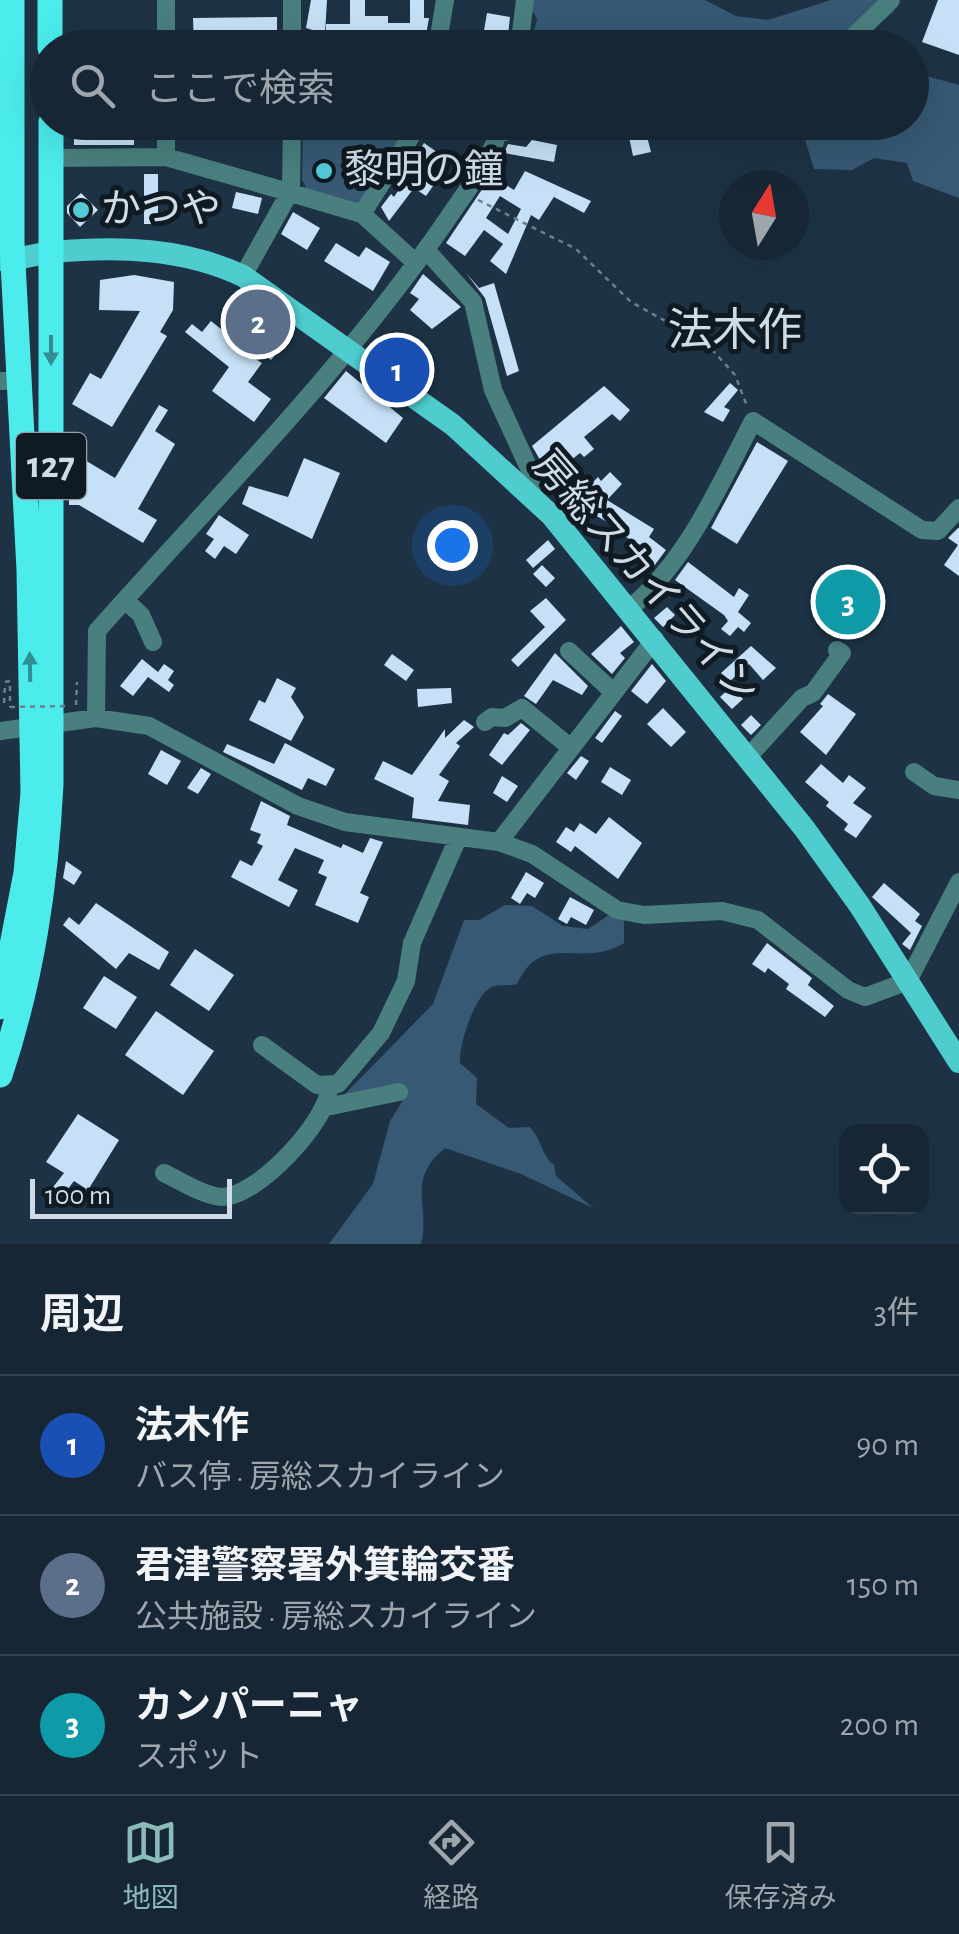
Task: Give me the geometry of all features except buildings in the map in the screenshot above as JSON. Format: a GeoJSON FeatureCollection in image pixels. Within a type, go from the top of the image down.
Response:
{"type":"FeatureCollection","features":[{"type":"Feature","properties":{"kind":"highway","name":"127"},"geometry":{"type":"LineString","coordinates":[[0,1007],[26,873],[32,793],[51,718],[28,570],[6,252],[12,0]]}},
{"type":"Feature","properties":{"kind":"highway"},"geometry":{"type":"LineString","coordinates":[[50,0],[50,30]]}},
{"type":"Feature","properties":{"kind":"highway","name":"127"},"geometry":{"type":"LineString","coordinates":[[0,1075],[32,961],[46,872],[51,718],[50,140]]}},
{"type":"Feature","properties":{"kind":"main road","name":"房総スカイライン"},"geometry":{"type":"LineString","coordinates":[[6,252],[174,253],[212,261],[243,276],[453,425],[531,495],[630,608],[837,873],[959,1062]]}},
{"type":"Feature","properties":{"kind":"street"},"geometry":{"type":"LineString","coordinates":[[166,0],[166,30]]}},
{"type":"Feature","properties":{"kind":"street"},"geometry":{"type":"LineString","coordinates":[[292,0],[292,30]]}},
{"type":"Feature","properties":{"kind":"street"},"geometry":{"type":"LineString","coordinates":[[440,30],[444,0]]}},
{"type":"Feature","properties":{"kind":"street"},"geometry":{"type":"LineString","coordinates":[[521,30],[525,0]]}},
{"type":"Feature","properties":{"kind":"street"},"geometry":{"type":"LineString","coordinates":[[860,30],[891,0]]}},
{"type":"Feature","properties":{"kind":"street"},"geometry":{"type":"LineString","coordinates":[[166,140],[166,157]]}},
{"type":"Feature","properties":{"kind":"street"},"geometry":{"type":"LineString","coordinates":[[243,276],[290,193],[291,140]]}},
{"type":"Feature","properties":{"kind":"street"},"geometry":{"type":"LineString","coordinates":[[362,214],[409,140]]}},
{"type":"Feature","properties":{"kind":"street"},"geometry":{"type":"LineString","coordinates":[[96,718],[96,632],[347,348],[421,256],[464,193],[493,140]]}},
{"type":"Feature","properties":{"kind":"street"},"geometry":{"type":"LineString","coordinates":[[51,158],[166,157],[362,214],[421,256],[474,302],[494,390],[533,477],[531,495]]}},
{"type":"Feature","properties":{"kind":"street"},"geometry":{"type":"LineString","coordinates":[[630,608],[653,589],[706,510],[752,421],[922,530],[938,532],[959,508]]}},
{"type":"Feature","properties":{"kind":"street"},"geometry":{"type":"LineString","coordinates":[[125,600],[141,615],[154,642]]}},
{"type":"Feature","properties":{"kind":"street"},"geometry":{"type":"LineString","coordinates":[[499,842],[654,639]]}},
{"type":"Feature","properties":{"kind":"street"},"geometry":{"type":"LineString","coordinates":[[748,757],[802,698],[813,693],[842,653],[837,650]]}},
{"type":"Feature","properties":{"kind":"street"},"geometry":{"type":"LineString","coordinates":[[568,651],[612,691]]}},
{"type":"Feature","properties":{"kind":"street"},"geometry":{"type":"LineString","coordinates":[[485,722],[492,717],[505,718],[522,708],[570,747]]}},
{"type":"Feature","properties":{"kind":"street"},"geometry":{"type":"LineString","coordinates":[[0,731],[51,718],[96,718],[149,726],[298,806],[360,824],[499,842],[548,862],[618,910],[644,915],[722,911],[758,920],[848,990],[865,997],[908,981],[959,882]]}},
{"type":"Feature","properties":{"kind":"street"},"geometry":{"type":"LineString","coordinates":[[914,772],[934,786],[959,790]]}},
{"type":"Feature","properties":{"kind":"street"},"geometry":{"type":"LineString","coordinates":[[262,1045],[317,1084],[338,1084],[381,1034],[406,982],[412,942],[458,838]]}},
{"type":"Feature","properties":{"kind":"street"},"geometry":{"type":"LineString","coordinates":[[164,1173],[208,1194],[245,1192],[261,1183],[326,1107],[328,1087]]}},
{"type":"Feature","properties":{"kind":"street"},"geometry":{"type":"LineString","coordinates":[[326,1107],[400,1092]]}},
{"type":"Feature","properties":{"kind":"path"},"geometry":{"type":"LineString","coordinates":[[464,193],[576,249],[631,302],[706,344],[735,375],[752,421]]}},
{"type":"Feature","properties":{"kind":"path"},"geometry":{"type":"LineString","coordinates":[[4,703],[5,682],[10,681],[10,707],[51,718]]}},
{"type":"Feature","properties":{"kind":"path"},"geometry":{"type":"LineString","coordinates":[[76,682],[76,706]]}},
{"type":"Feature","properties":{"kind":"shaded area"},"geometry":{"type":"Polygon","coordinates":[[[527,0],[705,0],[736,16],[768,20],[831,0],[898,0],[894,11],[872,30],[534,30],[537,19],[527,0]]]}},
{"type":"Feature","properties":{"kind":"shaded area"},"geometry":{"type":"Polygon","coordinates":[[[929,77],[959,85],[959,198],[913,181],[907,163],[874,158],[852,170],[814,169],[805,140],[929,140],[929,77]]]}},
{"type":"Feature","properties":{"kind":"shaded area"},"geometry":{"type":"Polygon","coordinates":[[[303,140],[404,140],[363,206],[308,191],[302,180],[303,140]]]}},
{"type":"Feature","properties":{"kind":"shaded area"},"geometry":{"type":"Polygon","coordinates":[[[505,905],[532,906],[563,926],[588,929],[609,915],[624,921],[624,943],[593,953],[539,958],[517,984],[486,991],[469,1021],[460,1055],[460,1063],[477,1078],[476,1104],[509,1128],[529,1127],[554,1165],[556,1176],[593,1208],[521,1174],[445,1148],[433,1160],[422,1183],[421,1244],[329,1244],[373,1184],[390,1121],[406,1095],[347,1098],[345,1094],[433,1004],[464,920],[479,920],[505,905]]]}},
{"type":"Feature","properties":{"kind":"place","name":"黎明の鐘"},"geometry":{"type":"Point","coordinates":[324,171]}},
{"type":"Feature","properties":{"kind":"place","name":"かつや"},"geometry":{"type":"Point","coordinates":[81,210]}},
{"type":"Feature","properties":{"kind":"place","name":"君津警察署外箕輪交番"},"geometry":{"type":"Point","coordinates":[258,322]}},
{"type":"Feature","properties":{"kind":"place","name":"法木作"},"geometry":{"type":"Point","coordinates":[397,370]}},
{"type":"Feature","properties":{"kind":"place","name":"カンパーニャ"},"geometry":{"type":"Point","coordinates":[848,602]}},
{"type":"Feature","properties":{"kind":"district","name":"法木作"},"geometry":{"type":"Point","coordinates":[735,331]}}]}
